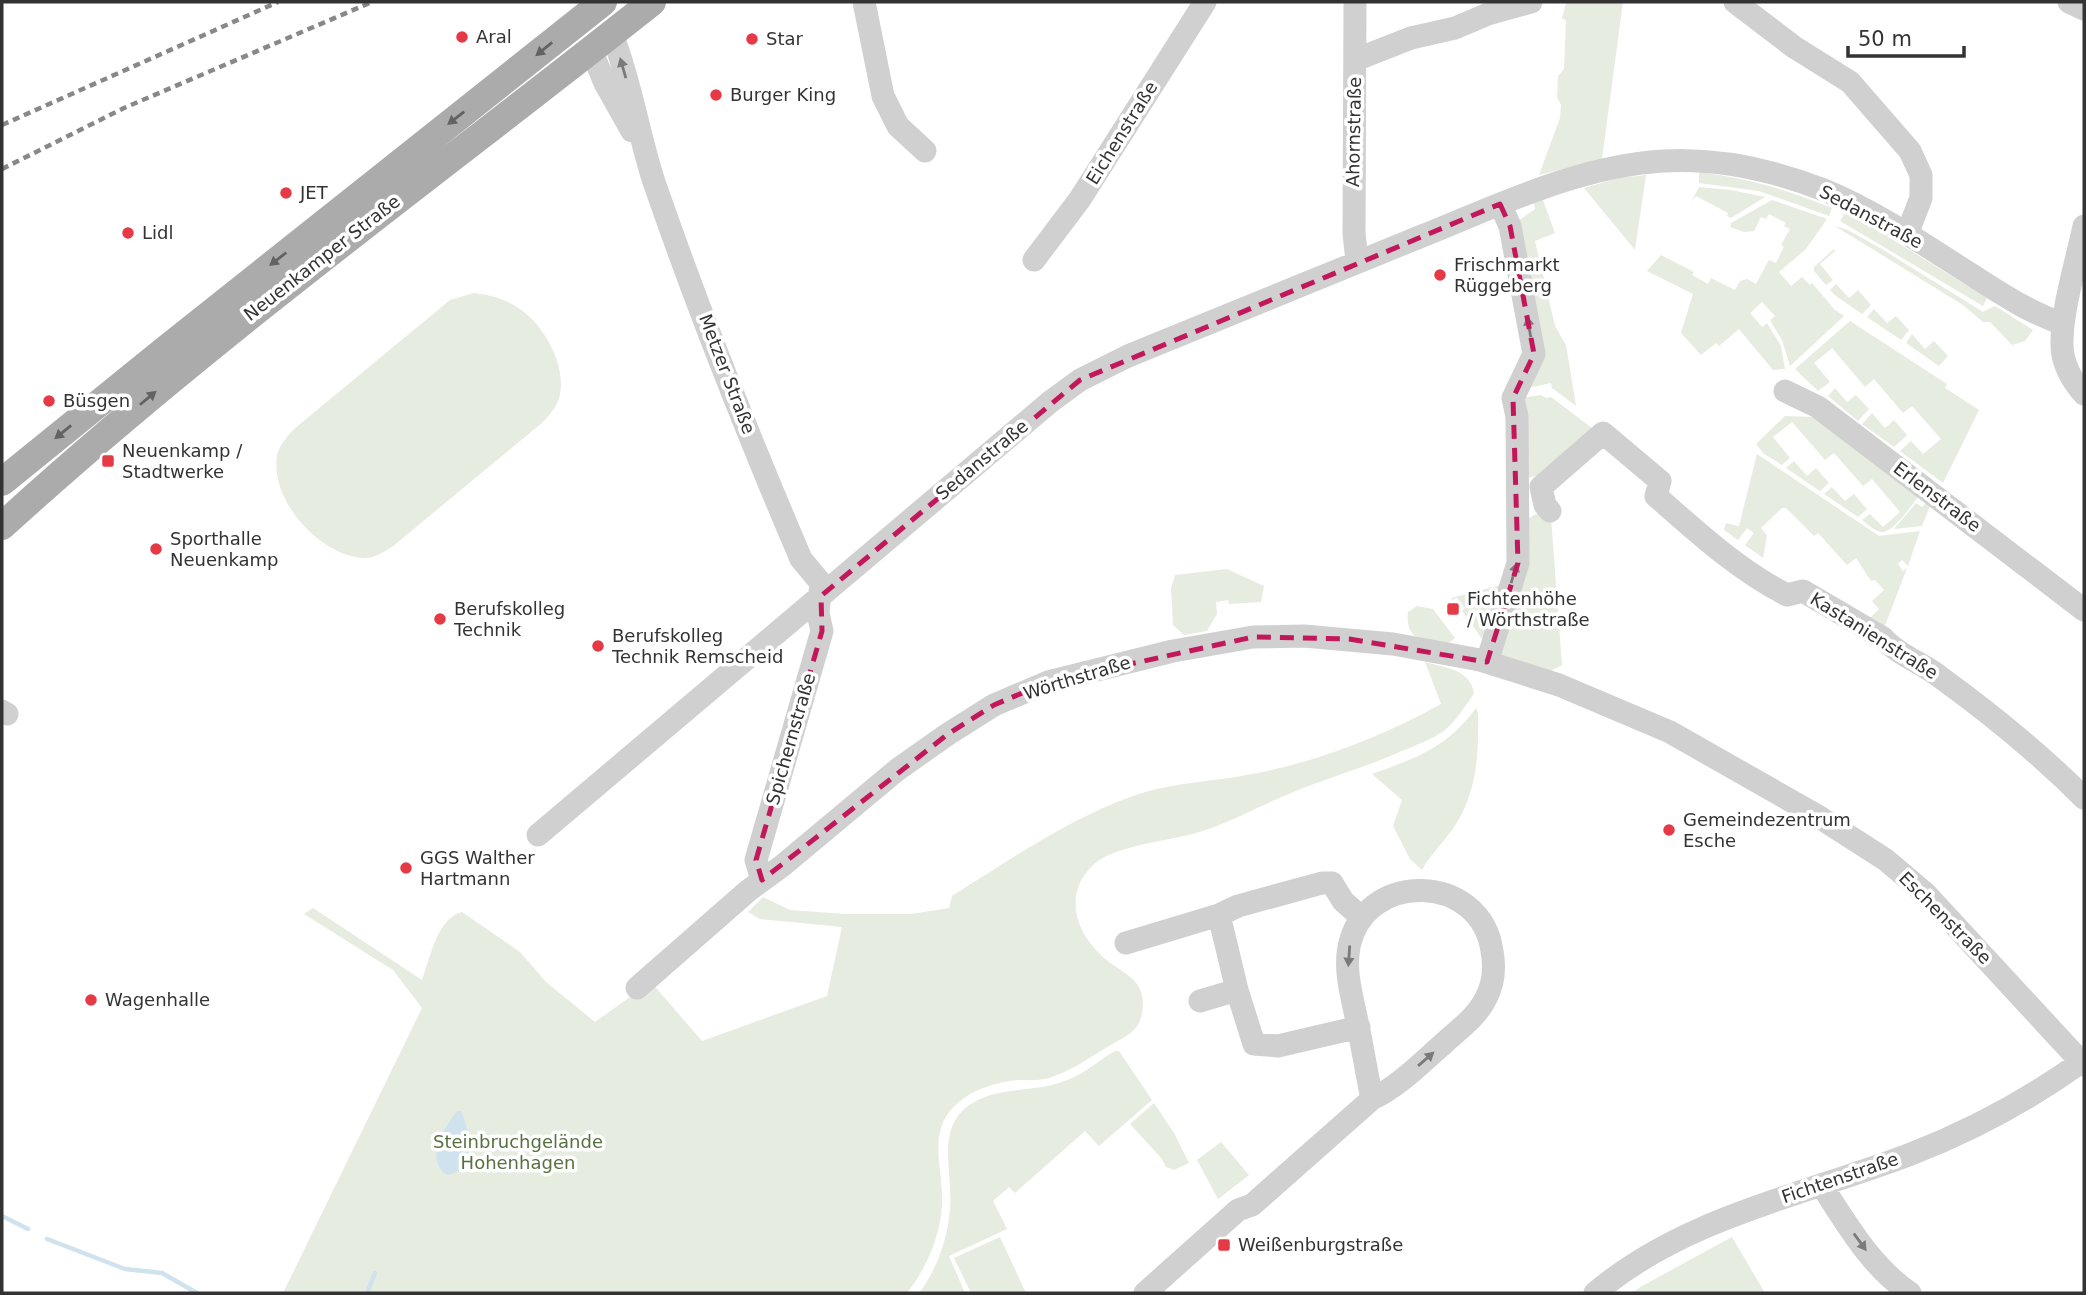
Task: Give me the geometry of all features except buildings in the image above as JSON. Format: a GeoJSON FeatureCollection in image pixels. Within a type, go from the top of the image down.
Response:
{"type":"FeatureCollection","features":[{"type":"Feature","properties":{"kind":"main road","name":"Neuenkamper Straße"},"geometry":{"type":"LineString","coordinates":[[2,526],[239,323],[652,2]]}},
{"type":"Feature","properties":{"kind":"main road","name":"Neuenkamper Straße"},"geometry":{"type":"LineString","coordinates":[[2,482],[156,356],[593,10]]}},
{"type":"Feature","properties":{"kind":"main road"},"geometry":{"type":"LineString","coordinates":[[593,10],[601,42]]}},
{"type":"Feature","properties":{"kind":"street"},"geometry":{"type":"LineString","coordinates":[[864,2],[883,96],[898,126],[925,151]]}},
{"type":"Feature","properties":{"kind":"street","name":"Eichenstraße"},"geometry":{"type":"LineString","coordinates":[[1034,260],[1080,199],[1205,2]]}},
{"type":"Feature","properties":{"kind":"street","name":"Ahornstraße"},"geometry":{"type":"LineString","coordinates":[[1355,2],[1353,233],[1357,262]]}},
{"type":"Feature","properties":{"kind":"street"},"geometry":{"type":"LineString","coordinates":[[1355,61],[1411,38],[1455,27],[1531,2]]}},
{"type":"Feature","properties":{"kind":"street"},"geometry":{"type":"LineString","coordinates":[[1735,2],[1794,47],[1850,82],[1910,151],[1921,175],[1921,190],[1918,209],[1907,234]]}},
{"type":"Feature","properties":{"kind":"street"},"geometry":{"type":"LineString","coordinates":[[2069,2],[2084,9]]}},
{"type":"Feature","properties":{"kind":"street","name":"Metzer Straße"},"geometry":{"type":"LineString","coordinates":[[601,42],[625,121],[642,145],[668,222],[774,495],[800,559],[821,583],[821,596]]}},
{"type":"Feature","properties":{"kind":"street","name":"Sedanstraße"},"geometry":{"type":"LineString","coordinates":[[538,835],[1050,402],[1080,380],[1128,356],[1527,193],[1607,169],[1663,161],[1709,162],[1759,170],[1823,190],[1907,234],[2029,311],[2063,324]]}},
{"type":"Feature","properties":{"kind":"street"},"geometry":{"type":"LineString","coordinates":[[1487,662],[1518,563],[1517,417],[1513,398],[1534,354],[1510,226],[1500,204]]}},
{"type":"Feature","properties":{"kind":"street"},"geometry":{"type":"LineString","coordinates":[[2084,226],[2063,324],[2062,347],[2071,378],[2084,394]]}},
{"type":"Feature","properties":{"kind":"street","name":"Erlenstraße"},"geometry":{"type":"LineString","coordinates":[[1785,391],[1818,407],[2084,610]]}},
{"type":"Feature","properties":{"kind":"street","name":"Kastanienstraße"},"geometry":{"type":"LineString","coordinates":[[1550,511],[1545,505],[1541,486],[1604,433],[1660,481],[1656,496],[1721,551],[1764,583],[1787,594],[1803,591],[1883,638],[1890,646],[1937,675],[2006,726],[2084,798]]}},
{"type":"Feature","properties":{"kind":"street","name":"Spichernstraße"},"geometry":{"type":"LineString","coordinates":[[762,880],[756,860],[822,631],[818,613],[821,596]]}},
{"type":"Feature","properties":{"kind":"street","name":"Wörthstraße"},"geometry":{"type":"LineString","coordinates":[[637,988],[762,880],[897,771],[994,705],[1048,682],[1173,651],[1253,637],[1349,639],[1393,644],[1487,662],[1559,685]]}},
{"type":"Feature","properties":{"kind":"street","name":"Eschenstraße"},"geometry":{"type":"LineString","coordinates":[[1559,685],[1670,732],[1804,808],[1886,860],[1926,894],[2083,1062]]}},
{"type":"Feature","properties":{"kind":"street"},"geometry":{"type":"LineString","coordinates":[[1126,943],[1219,915],[1238,906],[1322,883],[1332,883],[1343,901],[1362,918]]}},
{"type":"Feature","properties":{"kind":"street"},"geometry":{"type":"LineString","coordinates":[[1145,1293],[1238,1210],[1252,1205],[1372,1099],[1390,1090],[1468,1021],[1486,999],[1491,988],[1494,965],[1491,944],[1483,924],[1467,906],[1446,894],[1430,889],[1388,897],[1362,918],[1355,929],[1349,950],[1349,983],[1372,1099]]}},
{"type":"Feature","properties":{"kind":"street"},"geometry":{"type":"LineString","coordinates":[[1219,915],[1254,1044],[1278,1046],[1359,1027]]}},
{"type":"Feature","properties":{"kind":"street"},"geometry":{"type":"LineString","coordinates":[[1200,1001],[1237,989]]}},
{"type":"Feature","properties":{"kind":"street","name":"Fichtenstraße"},"geometry":{"type":"LineString","coordinates":[[1595,1293],[1651,1255],[1706,1225],[1822,1186],[1953,1136],[2019,1104],[2083,1062]]}},
{"type":"Feature","properties":{"kind":"street"},"geometry":{"type":"LineString","coordinates":[[1822,1186],[1859,1242],[1881,1269],[1910,1293]]}},
{"type":"Feature","properties":{"kind":"street"},"geometry":{"type":"LineString","coordinates":[[1161,1293],[1246,1217],[1252,1205]]}},
{"type":"Feature","properties":{"kind":"highlighted area"},"geometry":{"type":"Polygon","coordinates":[[[1500,204],[1510,226],[1534,354],[1513,398],[1518,563],[1487,662],[1349,639],[1253,637],[1048,682],[994,705],[948,734],[762,880],[756,860],[822,631],[821,596],[1080,380],[1500,204]]]}},
{"type":"Feature","properties":{"kind":"green space"},"geometry":{"type":"Polygon","coordinates":[[[1623,2],[1602,159],[1539,175],[1560,118],[1558,76],[1564,69],[1566,21],[1562,18],[1566,3],[1623,2]]]}},
{"type":"Feature","properties":{"kind":"green space"},"geometry":{"type":"Polygon","coordinates":[[[1699,172],[1767,186],[1832,208],[1829,216],[1759,191],[1699,183],[1699,172]]]}},
{"type":"Feature","properties":{"kind":"green space"},"geometry":{"type":"Polygon","coordinates":[[[1646,175],[1635,250],[1584,188],[1619,178],[1646,175]]]}},
{"type":"Feature","properties":{"kind":"green space"},"geometry":{"type":"Polygon","coordinates":[[[1699,187],[1765,197],[1731,218],[1727,216],[1728,213],[1696,196],[1691,202],[1699,187]]]}},
{"type":"Feature","properties":{"kind":"green space"},"geometry":{"type":"Polygon","coordinates":[[[1543,200],[1555,233],[1535,241],[1555,326],[1566,345],[1576,406],[1552,388],[1551,383],[1527,388],[1514,224],[1535,209],[1534,203],[1543,200]]]}},
{"type":"Feature","properties":{"kind":"green space"},"geometry":{"type":"Polygon","coordinates":[[[1772,200],[1827,219],[1806,249],[1779,272],[1791,286],[1802,277],[1810,285],[1812,283],[1834,309],[1844,316],[1790,366],[1782,340],[1770,320],[1775,316],[1762,302],[1750,313],[1762,327],[1767,323],[1781,346],[1785,369],[1773,370],[1739,329],[1719,346],[1716,343],[1701,355],[1681,333],[1693,294],[1647,271],[1661,255],[1694,272],[1692,275],[1708,284],[1711,278],[1735,290],[1740,281],[1747,279],[1756,284],[1769,260],[1776,263],[1784,247],[1781,245],[1790,229],[1784,226],[1786,223],[1769,214],[1766,219],[1761,217],[1754,231],[1744,232],[1730,227],[1731,223],[1772,200]]]}},
{"type":"Feature","properties":{"kind":"green space"},"geometry":{"type":"Polygon","coordinates":[[[1845,213],[1987,298],[1983,306],[1840,221],[1845,213]]]}},
{"type":"Feature","properties":{"kind":"green space"},"geometry":{"type":"Polygon","coordinates":[[[1835,226],[1848,230],[1880,248],[1983,312],[1995,306],[2033,330],[2025,341],[2012,345],[1990,322],[1983,322],[1963,305],[1835,226]]]}},
{"type":"Feature","properties":{"kind":"green space"},"geometry":{"type":"Polygon","coordinates":[[[1834,249],[1820,264],[1833,280],[1826,285],[1814,271],[1814,267],[1834,249]]]}},
{"type":"Feature","properties":{"kind":"green space"},"geometry":{"type":"Polygon","coordinates":[[[1836,284],[1849,298],[1858,290],[1871,305],[1862,314],[1830,290],[1836,284]]]}},
{"type":"Feature","properties":{"kind":"green space"},"geometry":{"type":"Polygon","coordinates":[[[474,293],[498,298],[515,306],[529,316],[545,335],[560,371],[560,394],[556,406],[543,422],[392,547],[378,555],[363,558],[346,555],[330,547],[301,522],[281,490],[277,456],[281,445],[294,429],[450,300],[474,293]]]}},
{"type":"Feature","properties":{"kind":"green space"},"geometry":{"type":"Polygon","coordinates":[[[1874,309],[1887,323],[1896,316],[1909,330],[1901,340],[1867,317],[1874,309]]]}},
{"type":"Feature","properties":{"kind":"green space"},"geometry":{"type":"Polygon","coordinates":[[[1850,321],[1947,384],[1945,388],[1979,410],[1943,483],[1900,451],[1911,441],[1923,454],[1941,439],[1912,406],[1903,413],[1874,379],[1865,387],[1832,348],[1814,363],[1830,382],[1818,391],[1795,369],[1850,321]]]}},
{"type":"Feature","properties":{"kind":"green space"},"geometry":{"type":"Polygon","coordinates":[[[1912,334],[1925,349],[1934,341],[1948,356],[1939,366],[1906,343],[1912,334]]]}},
{"type":"Feature","properties":{"kind":"green space"},"geometry":{"type":"Polygon","coordinates":[[[1835,388],[1847,402],[1856,395],[1869,409],[1858,421],[1828,396],[1835,388]]]}},
{"type":"Feature","properties":{"kind":"green space"},"geometry":{"type":"Polygon","coordinates":[[[1541,395],[1551,397],[1592,428],[1551,473],[1521,479],[1521,398],[1541,395]]]}},
{"type":"Feature","properties":{"kind":"green space"},"geometry":{"type":"Polygon","coordinates":[[[1872,413],[1885,428],[1894,420],[1907,435],[1894,447],[1862,424],[1872,413]]]}},
{"type":"Feature","properties":{"kind":"green space"},"geometry":{"type":"Polygon","coordinates":[[[1785,416],[1813,417],[1918,497],[1891,528],[1881,532],[1874,529],[1862,520],[1870,514],[1883,527],[1900,512],[1872,479],[1863,486],[1834,453],[1825,460],[1792,422],[1773,437],[1790,458],[1782,465],[1763,453],[1756,444],[1785,416]]]}},
{"type":"Feature","properties":{"kind":"green space"},"geometry":{"type":"Polygon","coordinates":[[[1757,454],[1879,536],[1920,531],[1908,566],[1902,560],[1898,564],[1903,571],[1907,568],[1883,631],[1870,618],[1879,609],[1872,601],[1884,590],[1875,580],[1871,581],[1856,558],[1847,565],[1818,533],[1814,536],[1786,508],[1782,508],[1761,528],[1767,535],[1763,558],[1745,545],[1754,533],[1747,528],[1738,540],[1724,530],[1726,523],[1739,526],[1757,454]]]}},
{"type":"Feature","properties":{"kind":"green space"},"geometry":{"type":"Polygon","coordinates":[[[1794,461],[1807,476],[1816,468],[1829,483],[1820,491],[1786,468],[1794,461]]]}},
{"type":"Feature","properties":{"kind":"green space"},"geometry":{"type":"Polygon","coordinates":[[[1832,487],[1845,501],[1854,494],[1867,509],[1858,517],[1824,494],[1832,487]]]}},
{"type":"Feature","properties":{"kind":"green space"},"geometry":{"type":"Polygon","coordinates":[[[1916,503],[1922,507],[1926,503],[1930,506],[1922,526],[1894,529],[1916,503]]]}},
{"type":"Feature","properties":{"kind":"green space"},"geometry":{"type":"Polygon","coordinates":[[[1539,512],[1551,517],[1562,665],[1551,671],[1503,657],[1496,652],[1523,522],[1539,512]]]}},
{"type":"Feature","properties":{"kind":"green space"},"geometry":{"type":"Polygon","coordinates":[[[1227,569],[1264,586],[1261,602],[1216,602],[1217,614],[1207,631],[1184,635],[1173,625],[1171,588],[1175,575],[1227,569]]]}},
{"type":"Feature","properties":{"kind":"green space"},"geometry":{"type":"Polygon","coordinates":[[[1504,584],[1485,643],[1462,611],[1465,608],[1457,598],[1451,598],[1504,584]]]}},
{"type":"Feature","properties":{"kind":"green space"},"geometry":{"type":"Polygon","coordinates":[[[1417,606],[1433,609],[1455,638],[1448,644],[1413,635],[1408,623],[1408,612],[1417,606]]]}},
{"type":"Feature","properties":{"kind":"green space","name":"Steinbruchgelände Hohenhagen"},"geometry":{"type":"Polygon","coordinates":[[[1425,662],[1456,671],[1472,685],[1474,693],[1445,730],[1424,742],[1299,790],[1219,825],[1126,849],[1101,859],[1092,866],[1078,888],[1076,911],[1079,923],[1100,954],[1137,984],[1143,1002],[1140,1020],[1134,1030],[1125,1037],[1065,1072],[1045,1079],[1009,1081],[986,1087],[965,1097],[949,1113],[942,1124],[939,1137],[942,1206],[938,1229],[926,1263],[907,1293],[283,1293],[422,1008],[393,970],[304,914],[313,908],[422,980],[440,931],[446,922],[462,912],[520,952],[546,982],[595,1022],[651,982],[702,1041],[827,996],[842,927],[760,919],[748,912],[763,897],[790,910],[845,914],[911,914],[949,908],[952,896],[1040,841],[1109,805],[1161,788],[1247,775],[1322,756],[1371,738],[1418,716],[1441,704],[1425,662]]]}},
{"type":"Feature","properties":{"kind":"green space"},"geometry":{"type":"Polygon","coordinates":[[[1476,708],[1477,759],[1467,803],[1452,830],[1422,870],[1410,859],[1393,826],[1402,800],[1372,774],[1430,750],[1454,733],[1476,708]]]}},
{"type":"Feature","properties":{"kind":"green space"},"geometry":{"type":"Polygon","coordinates":[[[1119,1051],[1152,1100],[1099,1146],[1085,1131],[1015,1193],[1009,1187],[993,1201],[1007,1229],[949,1256],[965,1293],[919,1293],[936,1264],[947,1231],[950,1208],[949,1138],[960,1114],[971,1104],[992,1095],[1048,1086],[1067,1080],[1119,1051]]]}},
{"type":"Feature","properties":{"kind":"green space"},"geometry":{"type":"Polygon","coordinates":[[[1154,1103],[1174,1133],[1189,1163],[1174,1170],[1166,1167],[1130,1124],[1154,1103]]]}},
{"type":"Feature","properties":{"kind":"green space"},"geometry":{"type":"Polygon","coordinates":[[[1221,1142],[1249,1175],[1218,1199],[1197,1160],[1221,1142]]]}},
{"type":"Feature","properties":{"kind":"green space"},"geometry":{"type":"Polygon","coordinates":[[[1000,1237],[1026,1293],[971,1293],[954,1258],[1000,1237]]]}},
{"type":"Feature","properties":{"kind":"green space"},"geometry":{"type":"Polygon","coordinates":[[[1732,1237],[1765,1293],[1632,1293],[1642,1286],[1732,1237]]]}},
{"type":"Feature","properties":{"kind":"water"},"geometry":{"type":"Polygon","coordinates":[[[457,1111],[461,1111],[467,1129],[469,1149],[464,1166],[447,1175],[440,1168],[436,1152],[442,1134],[457,1111]]]}},
{"type":"Feature","properties":{"kind":"waterway"},"geometry":{"type":"LineString","coordinates":[[2,1216],[28,1229]]}},
{"type":"Feature","properties":{"kind":"waterway"},"geometry":{"type":"LineString","coordinates":[[47,1239],[125,1269],[162,1273],[197,1293]]}},
{"type":"Feature","properties":{"kind":"waterway"},"geometry":{"type":"LineString","coordinates":[[367,1293],[375,1273]]}},
{"type":"Feature","properties":{"kind":"railway"},"geometry":{"type":"LineString","coordinates":[[2,125],[278,2]]}},
{"type":"Feature","properties":{"kind":"railway"},"geometry":{"type":"LineString","coordinates":[[2,169],[124,108],[372,2]]}},
{"type":"Feature","properties":{"kind":"place","name":"Aral"},"geometry":{"type":"Point","coordinates":[462,37]}},
{"type":"Feature","properties":{"kind":"place","name":"Star"},"geometry":{"type":"Point","coordinates":[752,39]}},
{"type":"Feature","properties":{"kind":"place","name":"Burger King"},"geometry":{"type":"Point","coordinates":[716,95]}},
{"type":"Feature","properties":{"kind":"place","name":"JET"},"geometry":{"type":"Point","coordinates":[286,193]}},
{"type":"Feature","properties":{"kind":"place","name":"Lidl"},"geometry":{"type":"Point","coordinates":[128,233]}},
{"type":"Feature","properties":{"kind":"place","name":"Frischmarkt Rüggeberg"},"geometry":{"type":"Point","coordinates":[1440,275]}},
{"type":"Feature","properties":{"kind":"place","name":"Büsgen"},"geometry":{"type":"Point","coordinates":[49,401]}},
{"type":"Feature","properties":{"kind":"place","name":"Neuenkamp / Stadtwerke"},"geometry":{"type":"Point","coordinates":[108,461]}},
{"type":"Feature","properties":{"kind":"place","name":"Sporthalle Neuenkamp"},"geometry":{"type":"Point","coordinates":[156,549]}},
{"type":"Feature","properties":{"kind":"place","name":"Fichtenhöhe / Wörthstraße"},"geometry":{"type":"Point","coordinates":[1453,609]}},
{"type":"Feature","properties":{"kind":"place","name":"Berufskolleg Technik"},"geometry":{"type":"Point","coordinates":[440,619]}},
{"type":"Feature","properties":{"kind":"place","name":"Berufskolleg Technik Remscheid"},"geometry":{"type":"Point","coordinates":[598,646]}},
{"type":"Feature","properties":{"kind":"place","name":"Gemeindezentrum Esche"},"geometry":{"type":"Point","coordinates":[1669,830]}},
{"type":"Feature","properties":{"kind":"place","name":"GGS Walther Hartmann"},"geometry":{"type":"Point","coordinates":[406,868]}},
{"type":"Feature","properties":{"kind":"place","name":"Wagenhalle"},"geometry":{"type":"Point","coordinates":[91,1000]}},
{"type":"Feature","properties":{"kind":"place","name":"Weißenburgstraße"},"geometry":{"type":"Point","coordinates":[1224,1245]}}]}
